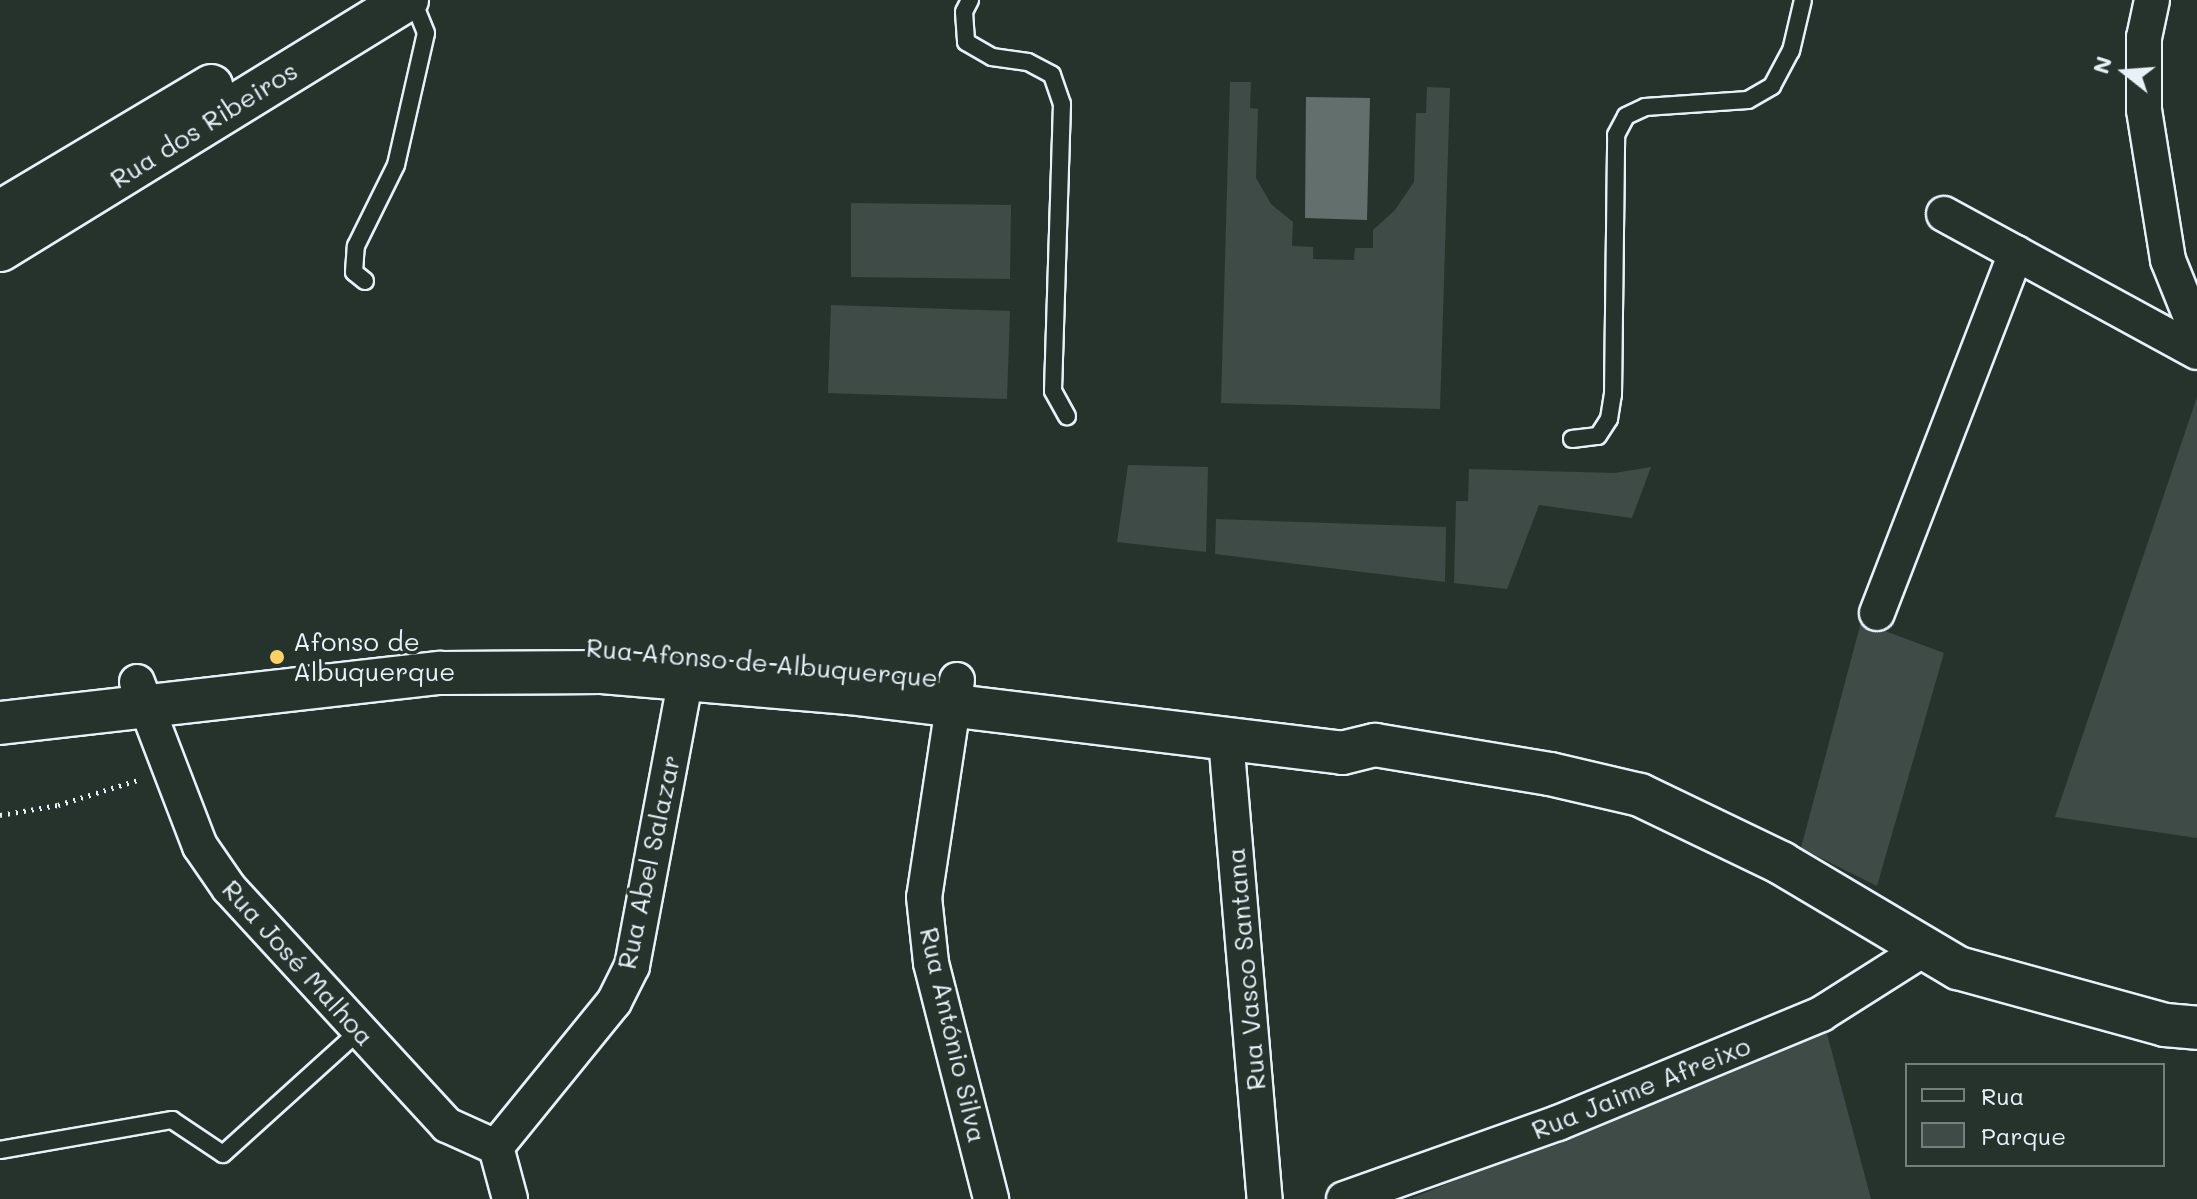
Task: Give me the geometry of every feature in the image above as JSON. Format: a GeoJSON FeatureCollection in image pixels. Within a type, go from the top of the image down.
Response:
{"type":"FeatureCollection","features":[{"type":"Feature","properties":{"kind":"street","name":"Rua dos Ribeiros"},"geometry":{"type":"LineString","coordinates":[[0,212],[353,0]]}},
{"type":"Feature","properties":{"kind":"street","name":"Rua dos Ribeiros"},"geometry":{"type":"LineString","coordinates":[[0,250],[410,0]]}},
{"type":"Feature","properties":{"kind":"street"},"geometry":{"type":"LineString","coordinates":[[2152,0],[2144,37],[2144,110],[2168,260],[2197,332]]}},
{"type":"Feature","properties":{"kind":"street"},"geometry":{"type":"LineString","coordinates":[[1944,214],[2197,352]]}},
{"type":"Feature","properties":{"kind":"street"},"geometry":{"type":"LineString","coordinates":[[1877,613],[2016,253]]}},
{"type":"Feature","properties":{"kind":"street","name":"Rua Afonso de Albuquerque"},"geometry":{"type":"LineString","coordinates":[[0,723],[141,694],[439,648],[605,646],[955,693],[1226,739],[1342,753],[1375,745],[1550,774],[1640,795],[1781,863],[1924,949],[1976,975],[2186,1034]]}},
{"type":"Feature","properties":{"kind":"street","name":"Rua Afonso de Albuquerque"},"geometry":{"type":"LineString","coordinates":[[0,697],[141,694],[441,673],[602,672],[955,693],[1344,725],[1375,745]]}},
{"type":"Feature","properties":{"kind":"street","name":"Rua Abel Salazar"},"geometry":{"type":"LineString","coordinates":[[496,1147],[614,1002],[632,966],[686,678]]}},
{"type":"Feature","properties":{"kind":"street","name":"Rua António Silva"},"geometry":{"type":"LineString","coordinates":[[955,693],[924,897],[931,963],[991,1199]]}},
{"type":"Feature","properties":{"kind":"street","name":"Rua José Malhoa"},"geometry":{"type":"LineString","coordinates":[[141,694],[173,769],[200,846],[229,888],[358,1032],[447,1125],[496,1147]]}},
{"type":"Feature","properties":{"kind":"street","name":"Rua Vasco Santana"},"geometry":{"type":"LineString","coordinates":[[1226,739],[1265,1199]]}},
{"type":"Feature","properties":{"kind":"street","name":"Rua Jaime Afreixo"},"geometry":{"type":"LineString","coordinates":[[1344,1199],[1558,1123],[1821,1014],[1924,949]]}},
{"type":"Feature","properties":{"kind":"street"},"geometry":{"type":"LineString","coordinates":[[496,1147],[510,1199]]}},
{"type":"Feature","properties":{"kind":"lane"},"geometry":{"type":"LineString","coordinates":[[365,281],[354,272],[356,246],[396,165],[426,33],[410,0]]}},
{"type":"Feature","properties":{"kind":"lane"},"geometry":{"type":"LineString","coordinates":[[970,0],[964,12],[966,42],[992,57],[1028,62],[1052,75],[1062,104],[1053,391],[1067,416]]}},
{"type":"Feature","properties":{"kind":"lane"},"geometry":{"type":"LineString","coordinates":[[1572,439],[1598,436],[1609,419],[1613,395],[1616,135],[1626,116],[1645,107],[1748,100],[1772,86],[1791,51],[1803,0]]}},
{"type":"Feature","properties":{"kind":"lane"},"geometry":{"type":"LineString","coordinates":[[0,1150],[172,1120],[223,1154],[358,1032]]}},
{"type":"Feature","properties":{"kind":"path"},"geometry":{"type":"LineString","coordinates":[[0,815],[58,805],[173,769]]}},
{"type":"Feature","properties":{"kind":"green space"},"geometry":{"type":"Polygon","coordinates":[[[1230,82],[1251,82],[1250,108],[1258,109],[1256,178],[1271,204],[1293,222],[1292,246],[1313,247],[1313,259],[1354,260],[1355,248],[1373,248],[1373,230],[1395,210],[1414,182],[1416,113],[1426,113],[1427,87],[1450,88],[1440,409],[1221,403],[1230,82]]]}},
{"type":"Feature","properties":{"kind":"green space"},"geometry":{"type":"Polygon","coordinates":[[[851,203],[1011,205],[1010,279],[851,277],[851,203]]]}},
{"type":"Feature","properties":{"kind":"green space"},"geometry":{"type":"Polygon","coordinates":[[[831,305],[1010,311],[1007,399],[828,393],[831,305]]]}},
{"type":"Feature","properties":{"kind":"green space"},"geometry":{"type":"Polygon","coordinates":[[[2197,397],[2197,838],[2055,817],[2197,397]]]}},
{"type":"Feature","properties":{"kind":"green space"},"geometry":{"type":"Polygon","coordinates":[[[1128,465],[1208,467],[1206,552],[1117,542],[1128,465]]]}},
{"type":"Feature","properties":{"kind":"green space"},"geometry":{"type":"Polygon","coordinates":[[[1651,467],[1632,518],[1539,505],[1507,589],[1454,583],[1456,501],[1468,501],[1469,469],[1615,473],[1651,467]]]}},
{"type":"Feature","properties":{"kind":"green space"},"geometry":{"type":"Polygon","coordinates":[[[1216,519],[1446,527],[1445,582],[1215,554],[1216,519]]]}},
{"type":"Feature","properties":{"kind":"green space"},"geometry":{"type":"Polygon","coordinates":[[[1861,622],[1944,653],[1877,886],[1801,848],[1861,622]]]}},
{"type":"Feature","properties":{"kind":"green space"},"geometry":{"type":"Polygon","coordinates":[[[1826,1030],[1871,1199],[1410,1199],[1615,1114],[1826,1030]]]}},
{"type":"Feature","properties":{"kind":"shaded area"},"geometry":{"type":"Polygon","coordinates":[[[1306,97],[1370,98],[1367,220],[1305,218],[1306,97]]]}},
{"type":"Feature","properties":{"kind":"place","name":"Afonso de Albuquerque"},"geometry":{"type":"Point","coordinates":[277,657]}}]}
